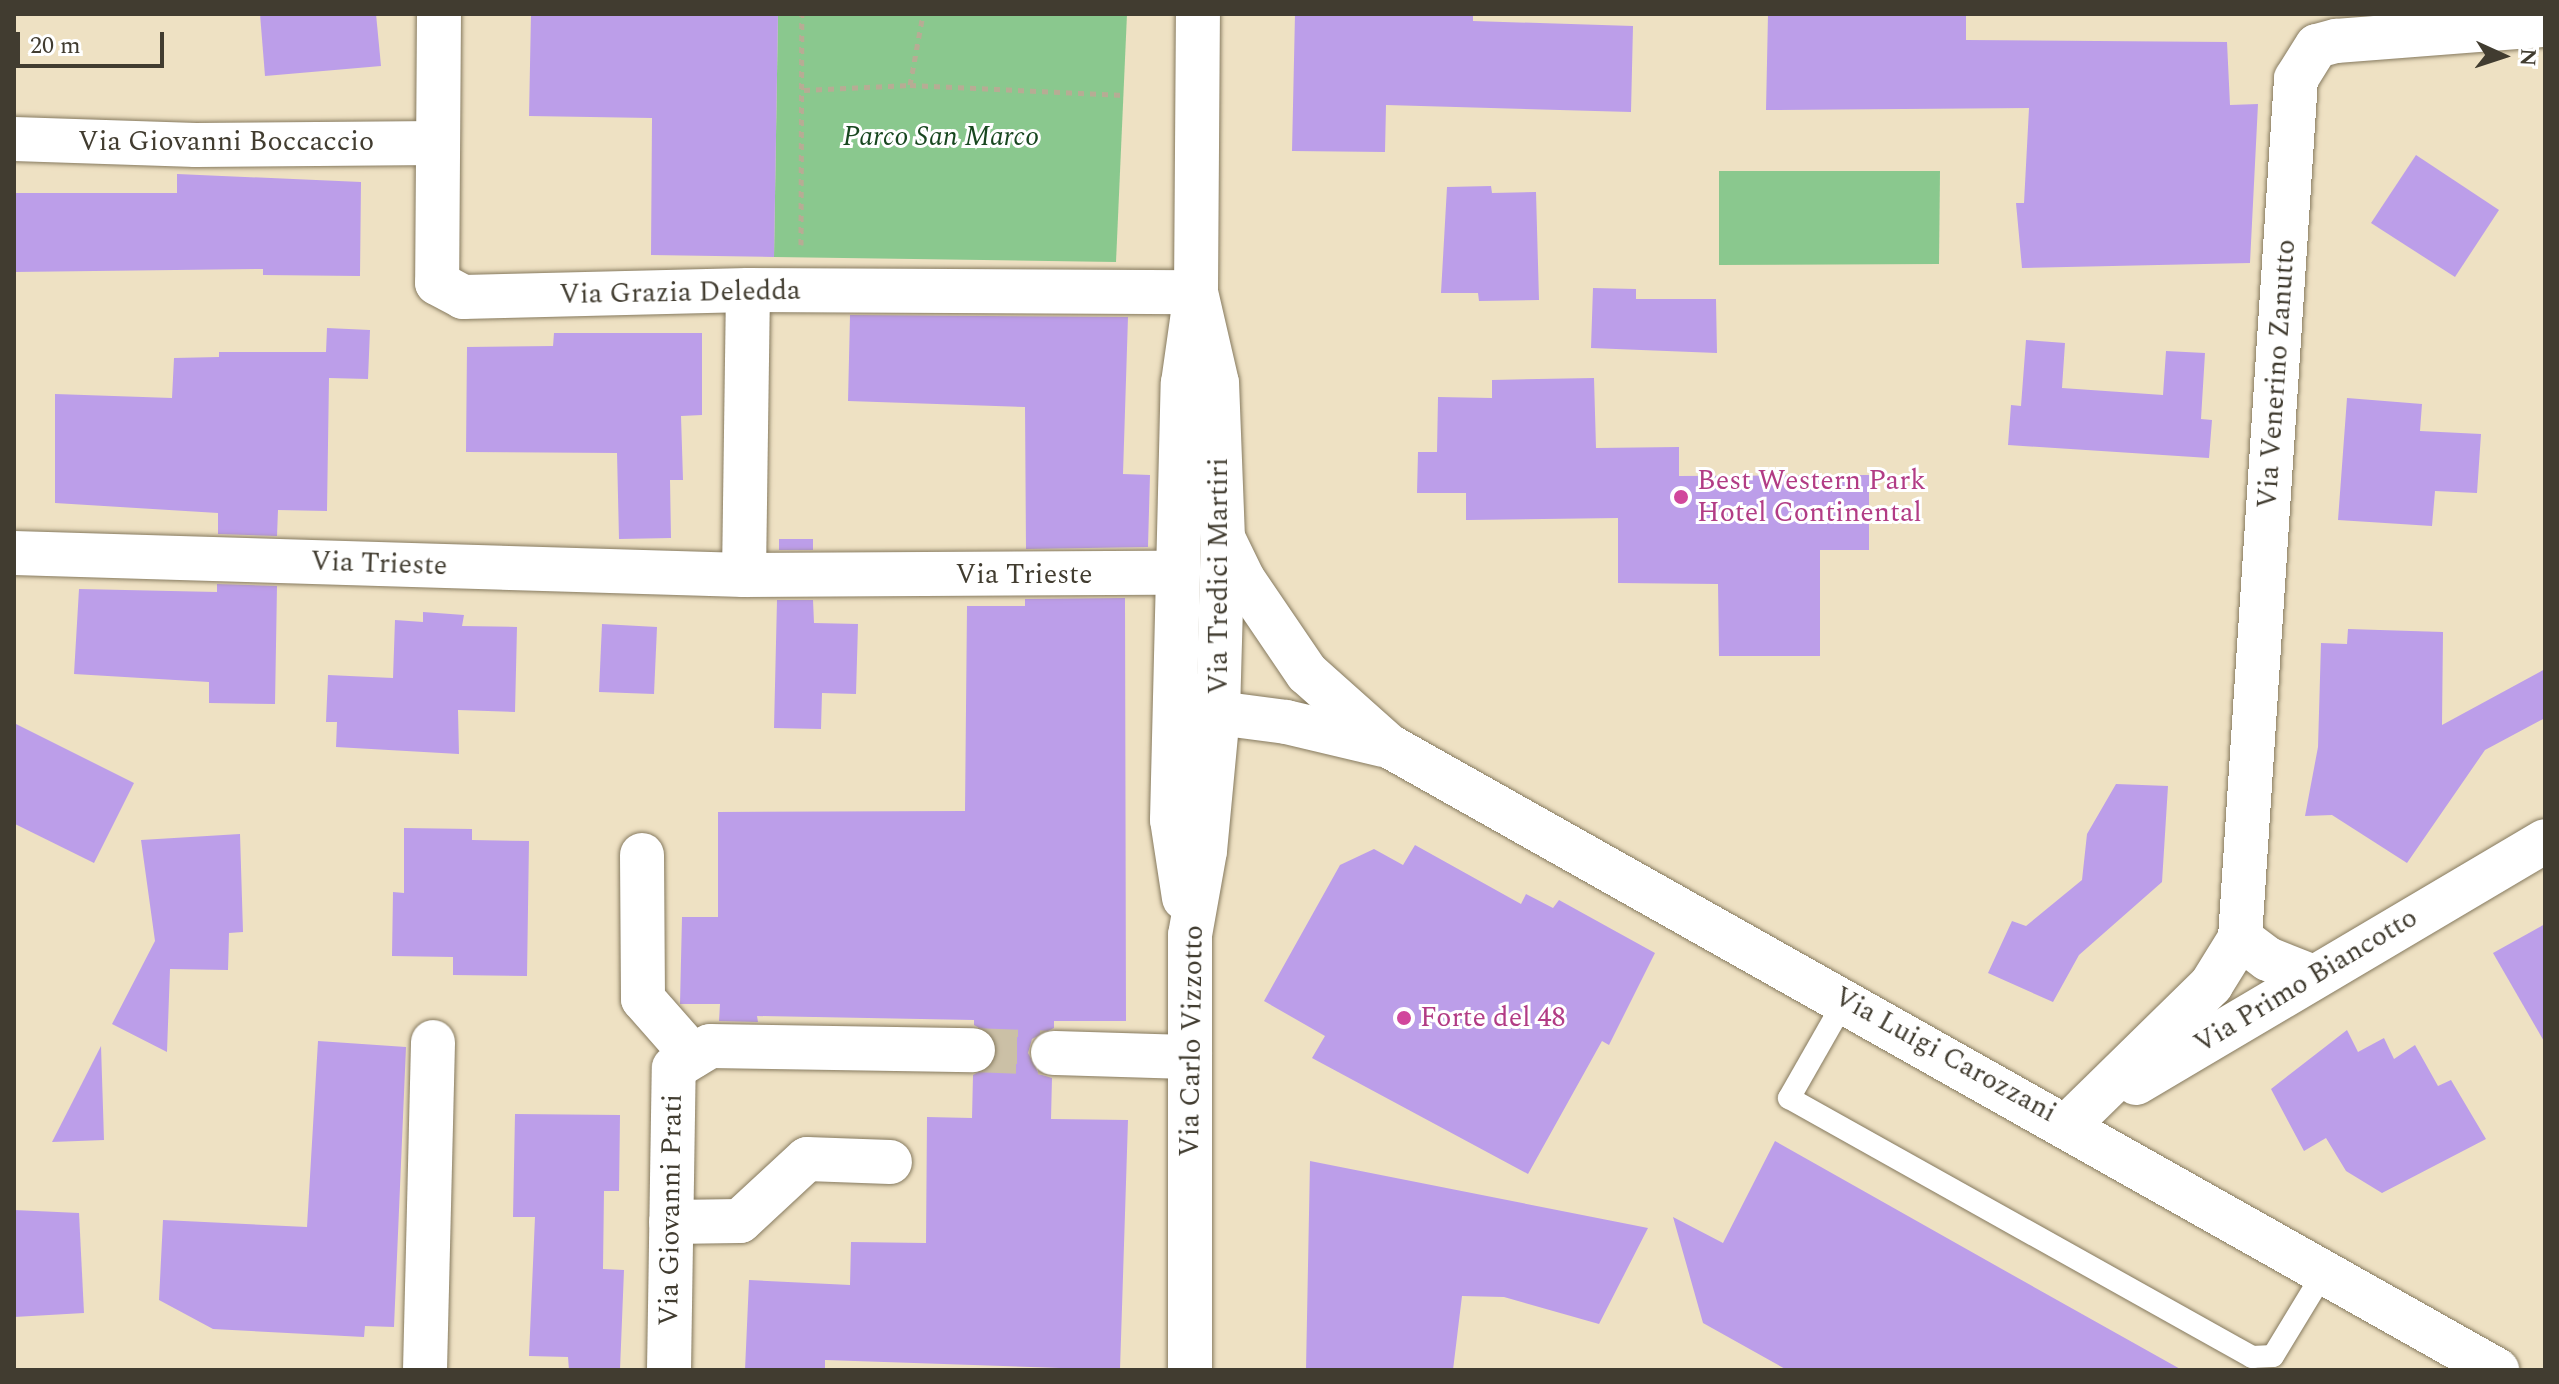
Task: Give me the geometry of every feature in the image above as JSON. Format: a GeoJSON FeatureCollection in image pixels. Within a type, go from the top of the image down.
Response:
{"type":"FeatureCollection","features":[{"type":"Feature","properties":{"kind":"street","name":"Via Grazia Deledda"},"geometry":{"type":"LineString","coordinates":[[439,14],[437,283],[463,297],[748,290],[1196,292]]}},
{"type":"Feature","properties":{"kind":"street","name":"Via Tredici Martiri"},"geometry":{"type":"LineString","coordinates":[[1190,935],[1172,820],[1182,432],[1196,292],[1198,14]]}},
{"type":"Feature","properties":{"kind":"street","name":"Via Venerino Zanutto"},"geometry":{"type":"LineString","coordinates":[[2069,1124],[2211,985],[2240,938],[2296,79],[2317,46],[2336,41],[2545,25]]}},
{"type":"Feature","properties":{"kind":"street","name":"Via Giovanni Boccaccio"},"geometry":{"type":"LineString","coordinates":[[14,139],[196,145],[438,143]]}},
{"type":"Feature","properties":{"kind":"street"},"geometry":{"type":"LineString","coordinates":[[744,575],[748,290]]}},
{"type":"Feature","properties":{"kind":"street","name":"Via Tredici Martiri"},"geometry":{"type":"LineString","coordinates":[[1196,292],[1217,383],[1223,538],[1208,647]]}},
{"type":"Feature","properties":{"kind":"street","name":"Via Tredici Martiri"},"geometry":{"type":"LineString","coordinates":[[1182,432],[1196,467],[1208,647],[1218,713]]}},
{"type":"Feature","properties":{"kind":"street","name":"Via Luigi Carozzani"},"geometry":{"type":"LineString","coordinates":[[1223,538],[1243,579],[1307,673],[1389,746],[2069,1124],[2497,1370]]}},
{"type":"Feature","properties":{"kind":"street","name":"Via Trieste"},"geometry":{"type":"LineString","coordinates":[[14,553],[744,575],[1160,573]]}},
{"type":"Feature","properties":{"kind":"street"},"geometry":{"type":"LineString","coordinates":[[1175,703],[1208,647]]}},
{"type":"Feature","properties":{"kind":"street","name":"Via Luigi Carozzani"},"geometry":{"type":"LineString","coordinates":[[1208,647],[1307,673]]}},
{"type":"Feature","properties":{"kind":"street","name":"Via Luigi Carozzani"},"geometry":{"type":"LineString","coordinates":[[1218,713],[1286,722],[1389,746]]}},
{"type":"Feature","properties":{"kind":"street","name":"Via Carlo Vizzotto"},"geometry":{"type":"LineString","coordinates":[[1190,1370],[1190,935],[1205,851],[1218,713]]}},
{"type":"Feature","properties":{"kind":"street","name":"Via Primo Biancotto"},"geometry":{"type":"LineString","coordinates":[[2069,1124],[2311,976],[2545,841]]}},
{"type":"Feature","properties":{"kind":"street"},"geometry":{"type":"LineString","coordinates":[[642,855],[643,999],[693,1056]]}},
{"type":"Feature","properties":{"kind":"street"},"geometry":{"type":"LineString","coordinates":[[2240,938],[2268,959],[2311,976]]}},
{"type":"Feature","properties":{"kind":"street"},"geometry":{"type":"LineString","coordinates":[[425,1370],[433,1042]]}},
{"type":"Feature","properties":{"kind":"street","name":"Via Giovanni Prati"},"geometry":{"type":"LineString","coordinates":[[669,1370],[674,1068],[710,1046],[973,1050]]}},
{"type":"Feature","properties":{"kind":"street"},"geometry":{"type":"LineString","coordinates":[[1053,1053],[1190,1057]]}},
{"type":"Feature","properties":{"kind":"street"},"geometry":{"type":"LineString","coordinates":[[671,1222],[740,1221],[807,1159],[890,1162]]}},
{"type":"Feature","properties":{"kind":"lane"},"geometry":{"type":"LineString","coordinates":[[1845,1000],[1789,1098],[2252,1357],[2273,1356],[2324,1272]]}},
{"type":"Feature","properties":{"kind":"path"},"geometry":{"type":"LineString","coordinates":[[800,292],[804,90],[802,14]]}},
{"type":"Feature","properties":{"kind":"path"},"geometry":{"type":"LineString","coordinates":[[910,85],[923,14]]}},
{"type":"Feature","properties":{"kind":"path"},"geometry":{"type":"LineString","coordinates":[[804,90],[910,85],[1124,95]]}},
{"type":"Feature","properties":{"kind":"green space","name":"Parco San Marco"},"geometry":{"type":"Polygon","coordinates":[[[778,14],[1127,14],[1116,262],[774,257],[778,14]]]}},
{"type":"Feature","properties":{"kind":"green space"},"geometry":{"type":"Polygon","coordinates":[[[1719,171],[1940,171],[1939,264],[1719,265],[1719,171]]]}},
{"type":"Feature","properties":{"kind":"building"},"geometry":{"type":"Polygon","coordinates":[[[260,14],[376,14],[381,66],[265,76],[260,14]]]}},
{"type":"Feature","properties":{"kind":"building"},"geometry":{"type":"Polygon","coordinates":[[[531,14],[778,14],[774,257],[651,255],[652,118],[529,116],[531,14]]]}},
{"type":"Feature","properties":{"kind":"building"},"geometry":{"type":"Polygon","coordinates":[[[1295,14],[1473,14],[1473,21],[1633,26],[1631,112],[1386,105],[1385,152],[1292,151],[1295,14]]]}},
{"type":"Feature","properties":{"kind":"building"},"geometry":{"type":"Polygon","coordinates":[[[1768,14],[1966,14],[1966,40],[2227,42],[2230,105],[2258,104],[2250,263],[2022,268],[2016,203],[2024,203],[2029,108],[1766,110],[1768,14]]]}},
{"type":"Feature","properties":{"kind":"building"},"geometry":{"type":"Polygon","coordinates":[[[2416,155],[2499,210],[2455,277],[2371,223],[2416,155]]]}},
{"type":"Feature","properties":{"kind":"building"},"geometry":{"type":"Polygon","coordinates":[[[177,174],[361,182],[360,276],[263,275],[263,269],[14,272],[14,193],[177,193],[177,174]]]}},
{"type":"Feature","properties":{"kind":"building"},"geometry":{"type":"Polygon","coordinates":[[[1491,186],[1492,193],[1536,192],[1539,300],[1479,301],[1478,293],[1441,293],[1447,187],[1491,186]]]}},
{"type":"Feature","properties":{"kind":"building"},"geometry":{"type":"Polygon","coordinates":[[[1593,288],[1636,289],[1636,299],[1716,299],[1717,353],[1591,348],[1593,288]]]}},
{"type":"Feature","properties":{"kind":"building"},"geometry":{"type":"Polygon","coordinates":[[[850,315],[1128,317],[1123,474],[1150,475],[1148,547],[1026,549],[1025,407],[848,401],[850,315]]]}},
{"type":"Feature","properties":{"kind":"building"},"geometry":{"type":"Polygon","coordinates":[[[327,328],[370,330],[368,379],[329,378],[327,511],[278,510],[277,536],[218,534],[218,513],[55,503],[55,394],[172,398],[174,358],[219,357],[219,352],[326,352],[327,328]]]}},
{"type":"Feature","properties":{"kind":"building"},"geometry":{"type":"Polygon","coordinates":[[[554,333],[702,333],[702,415],[681,416],[683,480],[670,480],[671,538],[619,539],[617,453],[466,452],[467,347],[553,346],[554,333]]]}},
{"type":"Feature","properties":{"kind":"building"},"geometry":{"type":"Polygon","coordinates":[[[2026,340],[2065,343],[2062,388],[2163,395],[2166,351],[2205,353],[2201,419],[2212,420],[2209,458],[2008,445],[2011,405],[2021,406],[2026,340]]]}},
{"type":"Feature","properties":{"kind":"building","name":"Best Western Park Hotel Continental"},"geometry":{"type":"Polygon","coordinates":[[[1594,378],[1596,448],[1679,447],[1679,476],[1869,475],[1869,550],[1820,550],[1820,656],[1719,656],[1718,584],[1618,583],[1618,518],[1466,520],[1466,493],[1417,493],[1418,452],[1437,452],[1438,397],[1492,398],[1492,380],[1594,378]]]}},
{"type":"Feature","properties":{"kind":"building"},"geometry":{"type":"Polygon","coordinates":[[[2347,398],[2422,404],[2420,431],[2481,434],[2477,493],[2435,491],[2432,526],[2338,520],[2347,398]]]}},
{"type":"Feature","properties":{"kind":"building"},"geometry":{"type":"Polygon","coordinates":[[[779,539],[813,539],[813,550],[779,550],[779,539]]]}},
{"type":"Feature","properties":{"kind":"building"},"geometry":{"type":"Polygon","coordinates":[[[217,584],[277,586],[275,704],[209,703],[209,682],[74,674],[79,589],[217,592],[217,584]]]}},
{"type":"Feature","properties":{"kind":"building"},"geometry":{"type":"Polygon","coordinates":[[[1125,598],[1126,1021],[1054,1021],[1054,1028],[1032,1039],[1028,1053],[1039,1074],[1052,1078],[1051,1119],[1128,1120],[1120,1370],[825,1360],[825,1370],[745,1370],[749,1280],[850,1285],[851,1242],[926,1243],[927,1117],[972,1118],[973,1075],[994,1063],[998,1050],[994,1037],[974,1025],[974,1020],[757,1016],[758,1022],[719,1021],[720,1004],[680,1004],[682,917],[718,917],[718,812],[965,811],[967,606],[1025,606],[1025,599],[1125,598]]]}},
{"type":"Feature","properties":{"kind":"building"},"geometry":{"type":"Polygon","coordinates":[[[777,600],[813,600],[814,623],[858,624],[856,694],[822,693],[821,729],[774,728],[777,600]]]}},
{"type":"Feature","properties":{"kind":"building"},"geometry":{"type":"Polygon","coordinates":[[[423,612],[464,615],[462,626],[517,627],[515,712],[458,710],[459,754],[336,747],[337,722],[326,722],[328,675],[393,678],[395,620],[423,622],[423,612]]]}},
{"type":"Feature","properties":{"kind":"building"},"geometry":{"type":"Polygon","coordinates":[[[602,624],[657,627],[654,694],[599,692],[602,624]]]}},
{"type":"Feature","properties":{"kind":"building"},"geometry":{"type":"Polygon","coordinates":[[[2348,629],[2443,632],[2442,725],[2545,669],[2545,718],[2485,750],[2407,863],[2332,815],[2305,816],[2318,747],[2321,643],[2347,644],[2348,629]]]}},
{"type":"Feature","properties":{"kind":"building"},"geometry":{"type":"Polygon","coordinates":[[[14,723],[134,783],[94,863],[15,824],[14,723]]]}},
{"type":"Feature","properties":{"kind":"building"},"geometry":{"type":"Polygon","coordinates":[[[2116,784],[2168,786],[2162,882],[2079,955],[2053,1002],[1988,973],[2012,921],[2026,926],[2082,880],[2087,834],[2116,784]]]}},
{"type":"Feature","properties":{"kind":"building"},"geometry":{"type":"Polygon","coordinates":[[[404,828],[472,829],[472,840],[529,841],[527,976],[453,975],[453,957],[392,956],[393,892],[404,893],[404,828]]]}},
{"type":"Feature","properties":{"kind":"building"},"geometry":{"type":"Polygon","coordinates":[[[240,834],[243,932],[229,933],[228,970],[170,969],[167,1052],[112,1024],[155,941],[141,840],[240,834]]]}},
{"type":"Feature","properties":{"kind":"building","name":"Forte del 48"},"geometry":{"type":"Polygon","coordinates":[[[1415,845],[1521,904],[1526,894],[1553,908],[1559,900],[1655,953],[1609,1045],[1602,1041],[1528,1174],[1312,1058],[1325,1036],[1264,1001],[1340,865],[1374,849],[1403,865],[1415,845]]]}},
{"type":"Feature","properties":{"kind":"building"},"geometry":{"type":"Polygon","coordinates":[[[2545,924],[2545,1043],[2493,953],[2545,924]]]}},
{"type":"Feature","properties":{"kind":"building"},"geometry":{"type":"Polygon","coordinates":[[[2347,1030],[2358,1052],[2384,1038],[2394,1059],[2415,1045],[2438,1086],[2451,1080],[2486,1139],[2382,1193],[2346,1171],[2326,1138],[2304,1151],[2271,1089],[2347,1030]]]}},
{"type":"Feature","properties":{"kind":"building"},"geometry":{"type":"Polygon","coordinates":[[[318,1041],[406,1047],[394,1327],[365,1326],[364,1337],[213,1329],[159,1300],[163,1220],[307,1227],[318,1041]]]}},
{"type":"Feature","properties":{"kind":"building"},"geometry":{"type":"Polygon","coordinates":[[[101,1046],[104,1140],[52,1142],[101,1046]]]}},
{"type":"Feature","properties":{"kind":"building"},"geometry":{"type":"Polygon","coordinates":[[[515,1114],[620,1115],[619,1191],[604,1191],[603,1269],[624,1270],[620,1370],[569,1370],[568,1357],[529,1356],[535,1217],[513,1217],[515,1114]]]}},
{"type":"Feature","properties":{"kind":"building"},"geometry":{"type":"Polygon","coordinates":[[[1775,1141],[2182,1370],[1787,1370],[1703,1323],[1673,1217],[1723,1243],[1775,1141]]]}},
{"type":"Feature","properties":{"kind":"building"},"geometry":{"type":"Polygon","coordinates":[[[1310,1161],[1648,1228],[1599,1324],[1504,1297],[1462,1296],[1453,1370],[1306,1370],[1310,1161]]]}},
{"type":"Feature","properties":{"kind":"building"},"geometry":{"type":"Polygon","coordinates":[[[14,1210],[79,1213],[84,1313],[14,1317],[14,1210]]]}},
{"type":"Feature","properties":{"kind":"tunnel"},"geometry":{"type":"LineString","coordinates":[[973,1050],[1053,1053]]}},
{"type":"Feature","properties":{"kind":"place","name":"Best Western Park Hotel Continental"},"geometry":{"type":"Point","coordinates":[1681,497]}},
{"type":"Feature","properties":{"kind":"place","name":"Forte del 48"},"geometry":{"type":"Point","coordinates":[1404,1018]}}]}
